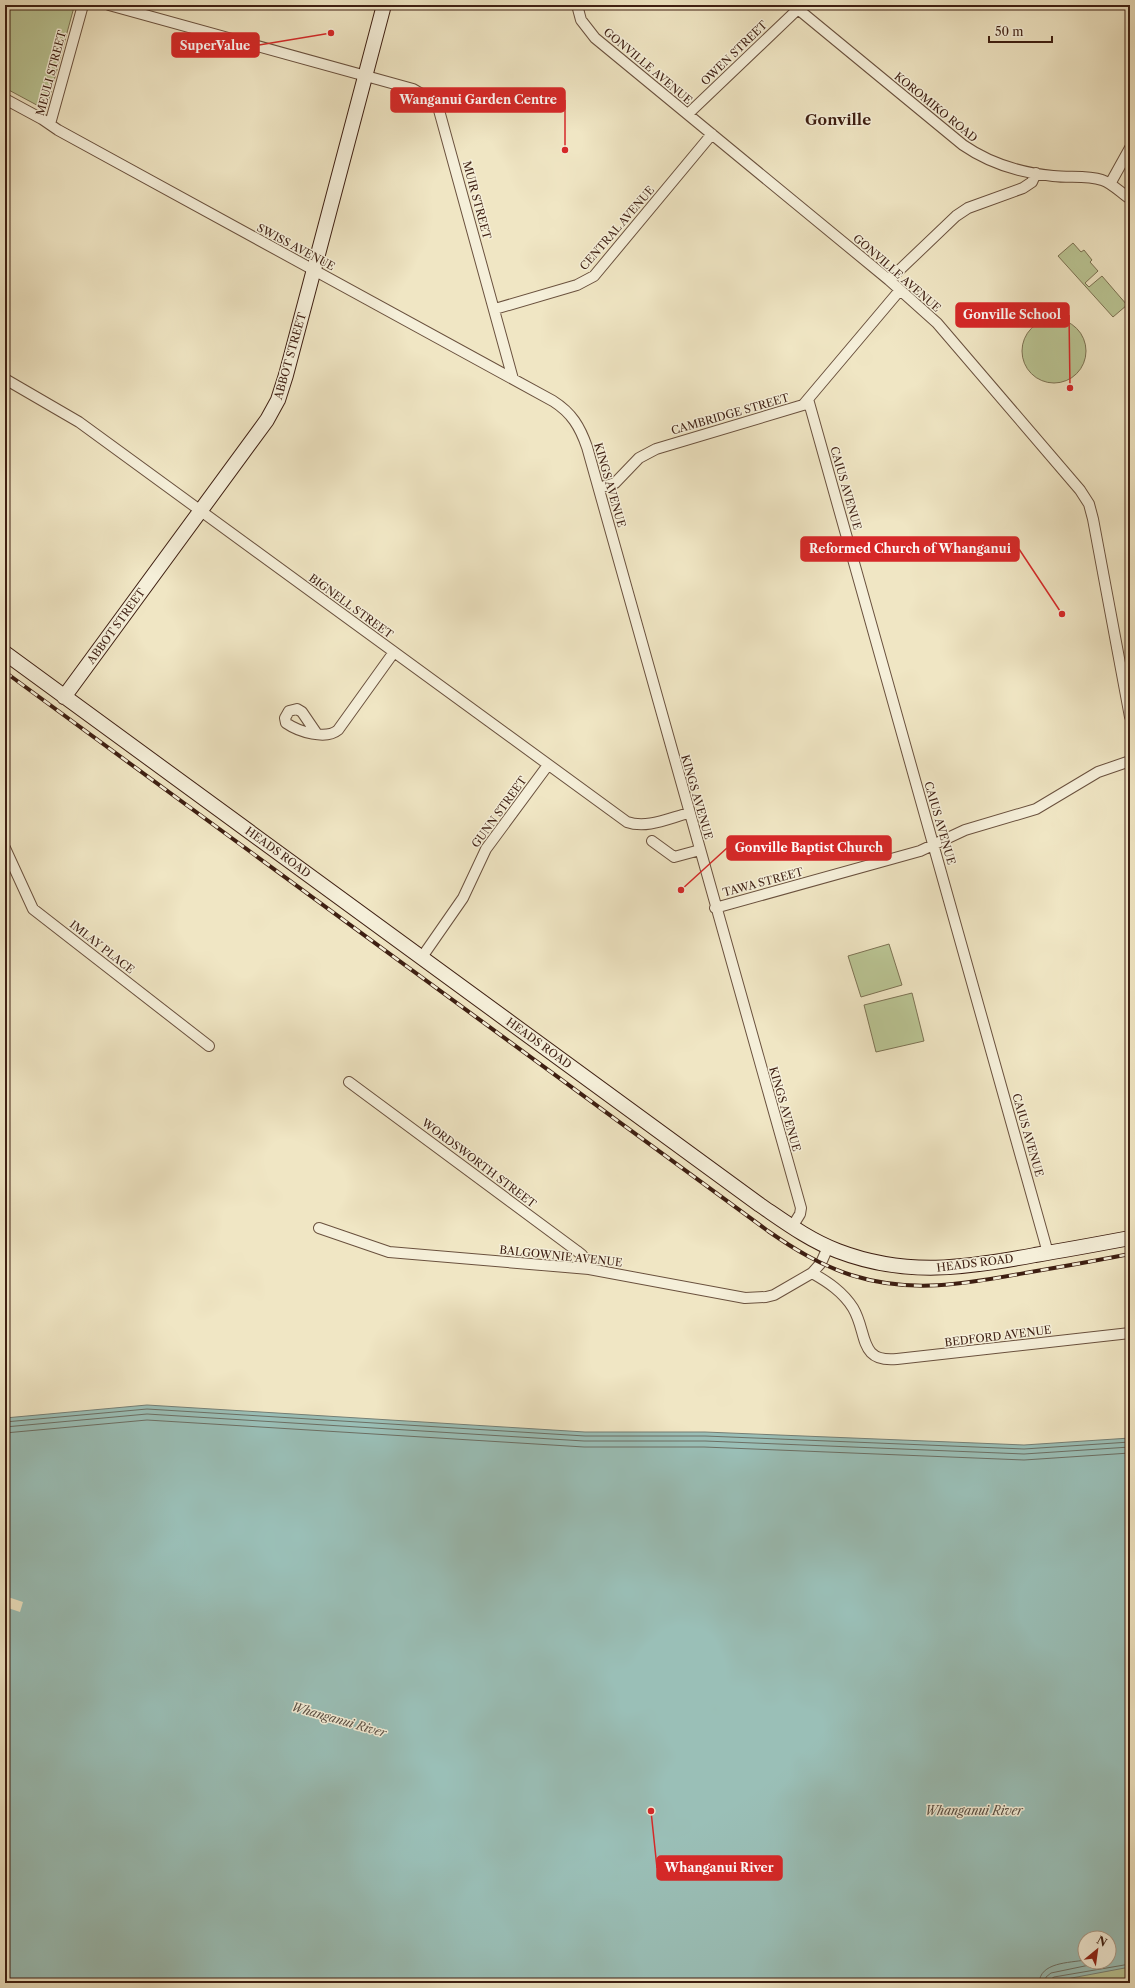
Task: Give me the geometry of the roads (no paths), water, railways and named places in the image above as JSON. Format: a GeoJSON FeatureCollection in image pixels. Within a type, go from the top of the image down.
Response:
{"type":"FeatureCollection","features":[{"type":"Feature","properties":{"kind":"main road","name":"ABBOT STREET"},"geometry":{"type":"LineString","coordinates":[[64,697],[267,420],[278,400],[384,5]]}},
{"type":"Feature","properties":{"kind":"main road","name":"HEADS ROAD"},"geometry":{"type":"LineString","coordinates":[[5,653],[792,1227],[828,1247],[878,1263],[918,1268],[966,1267],[1130,1238]]}},
{"type":"Feature","properties":{"kind":"street","name":"MEULI STREET"},"geometry":{"type":"LineString","coordinates":[[50,124],[83,5]]}},
{"type":"Feature","properties":{"kind":"street","name":"MUIR STREET"},"geometry":{"type":"LineString","coordinates":[[108,5],[413,89],[437,102],[513,379]]}},
{"type":"Feature","properties":{"kind":"street","name":"GONVILLE AVENUE"},"geometry":{"type":"LineString","coordinates":[[577,5],[581,20],[595,38],[889,280],[937,323],[1086,497],[1093,519],[1130,717]]}},
{"type":"Feature","properties":{"kind":"street","name":"OWEN STREET"},"geometry":{"type":"LineString","coordinates":[[688,114],[795,7]]}},
{"type":"Feature","properties":{"kind":"street","name":"KOROMIKO ROAD"},"geometry":{"type":"LineString","coordinates":[[795,7],[963,145],[978,155],[993,161],[1036,173],[1052,176],[1097,178],[1110,184],[1130,199]]}},
{"type":"Feature","properties":{"kind":"street","name":"SWISS AVENUE"},"geometry":{"type":"LineString","coordinates":[[5,99],[513,379],[561,406],[574,419]]}},
{"type":"Feature","properties":{"kind":"street","name":"CENTRAL AVENUE"},"geometry":{"type":"LineString","coordinates":[[495,309],[577,285],[594,276],[712,134]]}},
{"type":"Feature","properties":{"kind":"street"},"geometry":{"type":"LineString","coordinates":[[1110,184],[1130,148]]}},
{"type":"Feature","properties":{"kind":"street"},"geometry":{"type":"LineString","coordinates":[[889,280],[956,216],[968,208],[1023,188],[1032,182],[1036,173]]}},
{"type":"Feature","properties":{"kind":"street","name":"CAMBRIDGE STREET"},"geometry":{"type":"LineString","coordinates":[[598,488],[615,483],[639,458],[656,449],[803,405],[900,290]]}},
{"type":"Feature","properties":{"kind":"street","name":"BIGNELL STREET"},"geometry":{"type":"LineString","coordinates":[[5,379],[78,422],[618,817],[633,824],[647,824],[689,813]]}},
{"type":"Feature","properties":{"kind":"street","name":"CAIUS AVENUE"},"geometry":{"type":"LineString","coordinates":[[808,399],[1048,1253]]}},
{"type":"Feature","properties":{"kind":"street","name":"KINGS AVENUE"},"geometry":{"type":"LineString","coordinates":[[574,419],[582,433],[598,488],[715,908],[801,1208],[800,1214],[792,1227]]}},
{"type":"Feature","properties":{"kind":"street"},"geometry":{"type":"LineString","coordinates":[[317,734],[325,736],[333,734],[338,730],[394,652]]}},
{"type":"Feature","properties":{"kind":"street","name":"TAWA STREET"},"geometry":{"type":"LineString","coordinates":[[715,908],[902,857],[934,845],[965,830],[1036,809],[1098,772],[1130,761]]}},
{"type":"Feature","properties":{"kind":"street","name":"GUNN STREET"},"geometry":{"type":"LineString","coordinates":[[422,957],[463,898],[486,848],[548,765]]}},
{"type":"Feature","properties":{"kind":"street"},"geometry":{"type":"LineString","coordinates":[[652,841],[674,857],[700,850]]}},
{"type":"Feature","properties":{"kind":"street","name":"IMLAY PLACE"},"geometry":{"type":"LineString","coordinates":[[5,848],[33,909],[209,1046]]}},
{"type":"Feature","properties":{"kind":"street","name":"WORDSWORTH STREET"},"geometry":{"type":"LineString","coordinates":[[349,1082],[577,1251],[582,1255],[589,1268]]}},
{"type":"Feature","properties":{"kind":"street","name":"BALGOWNIE AVENUE"},"geometry":{"type":"LineString","coordinates":[[319,1228],[389,1252],[589,1268],[733,1296],[755,1298],[774,1295],[812,1272],[821,1263],[828,1247]]}},
{"type":"Feature","properties":{"kind":"street","name":"BEDFORD AVENUE"},"geometry":{"type":"LineString","coordinates":[[812,1272],[838,1290],[847,1299],[854,1309],[867,1349],[876,1358],[887,1360],[1130,1332]]}},
{"type":"Feature","properties":{"kind":"water"},"geometry":{"type":"Polygon","coordinates":[[[147,1405],[585,1432],[705,1432],[1024,1445],[1130,1438],[1130,1967],[1117,1969],[1117,1930],[1077,1930],[1077,1970],[1114,1970],[1045,1983],[5,1983],[5,1418],[147,1405]]]}},
{"type":"Feature","properties":{"kind":"railway"},"geometry":{"type":"LineString","coordinates":[[5,672],[768,1231],[818,1261],[840,1271],[873,1281],[917,1286],[981,1281],[1130,1254]]}},
{"type":"Feature","properties":{"kind":"place","name":"SuperValue"},"geometry":{"type":"Point","coordinates":[331,33]}},
{"type":"Feature","properties":{"kind":"place","name":"Wanganui Garden Centre"},"geometry":{"type":"Point","coordinates":[565,150]}},
{"type":"Feature","properties":{"kind":"place","name":"Gonville School"},"geometry":{"type":"Point","coordinates":[1070,388]}},
{"type":"Feature","properties":{"kind":"place","name":"Reformed Church of Whanganui"},"geometry":{"type":"Point","coordinates":[1062,614]}},
{"type":"Feature","properties":{"kind":"place","name":"Gonville Baptist Church"},"geometry":{"type":"Point","coordinates":[681,890]}},
{"type":"Feature","properties":{"kind":"place","name":"Whanganui River"},"geometry":{"type":"Point","coordinates":[651,1811]}},
{"type":"Feature","properties":{"kind":"district","name":"Gonville"},"geometry":{"type":"Point","coordinates":[838,120]}}]}
